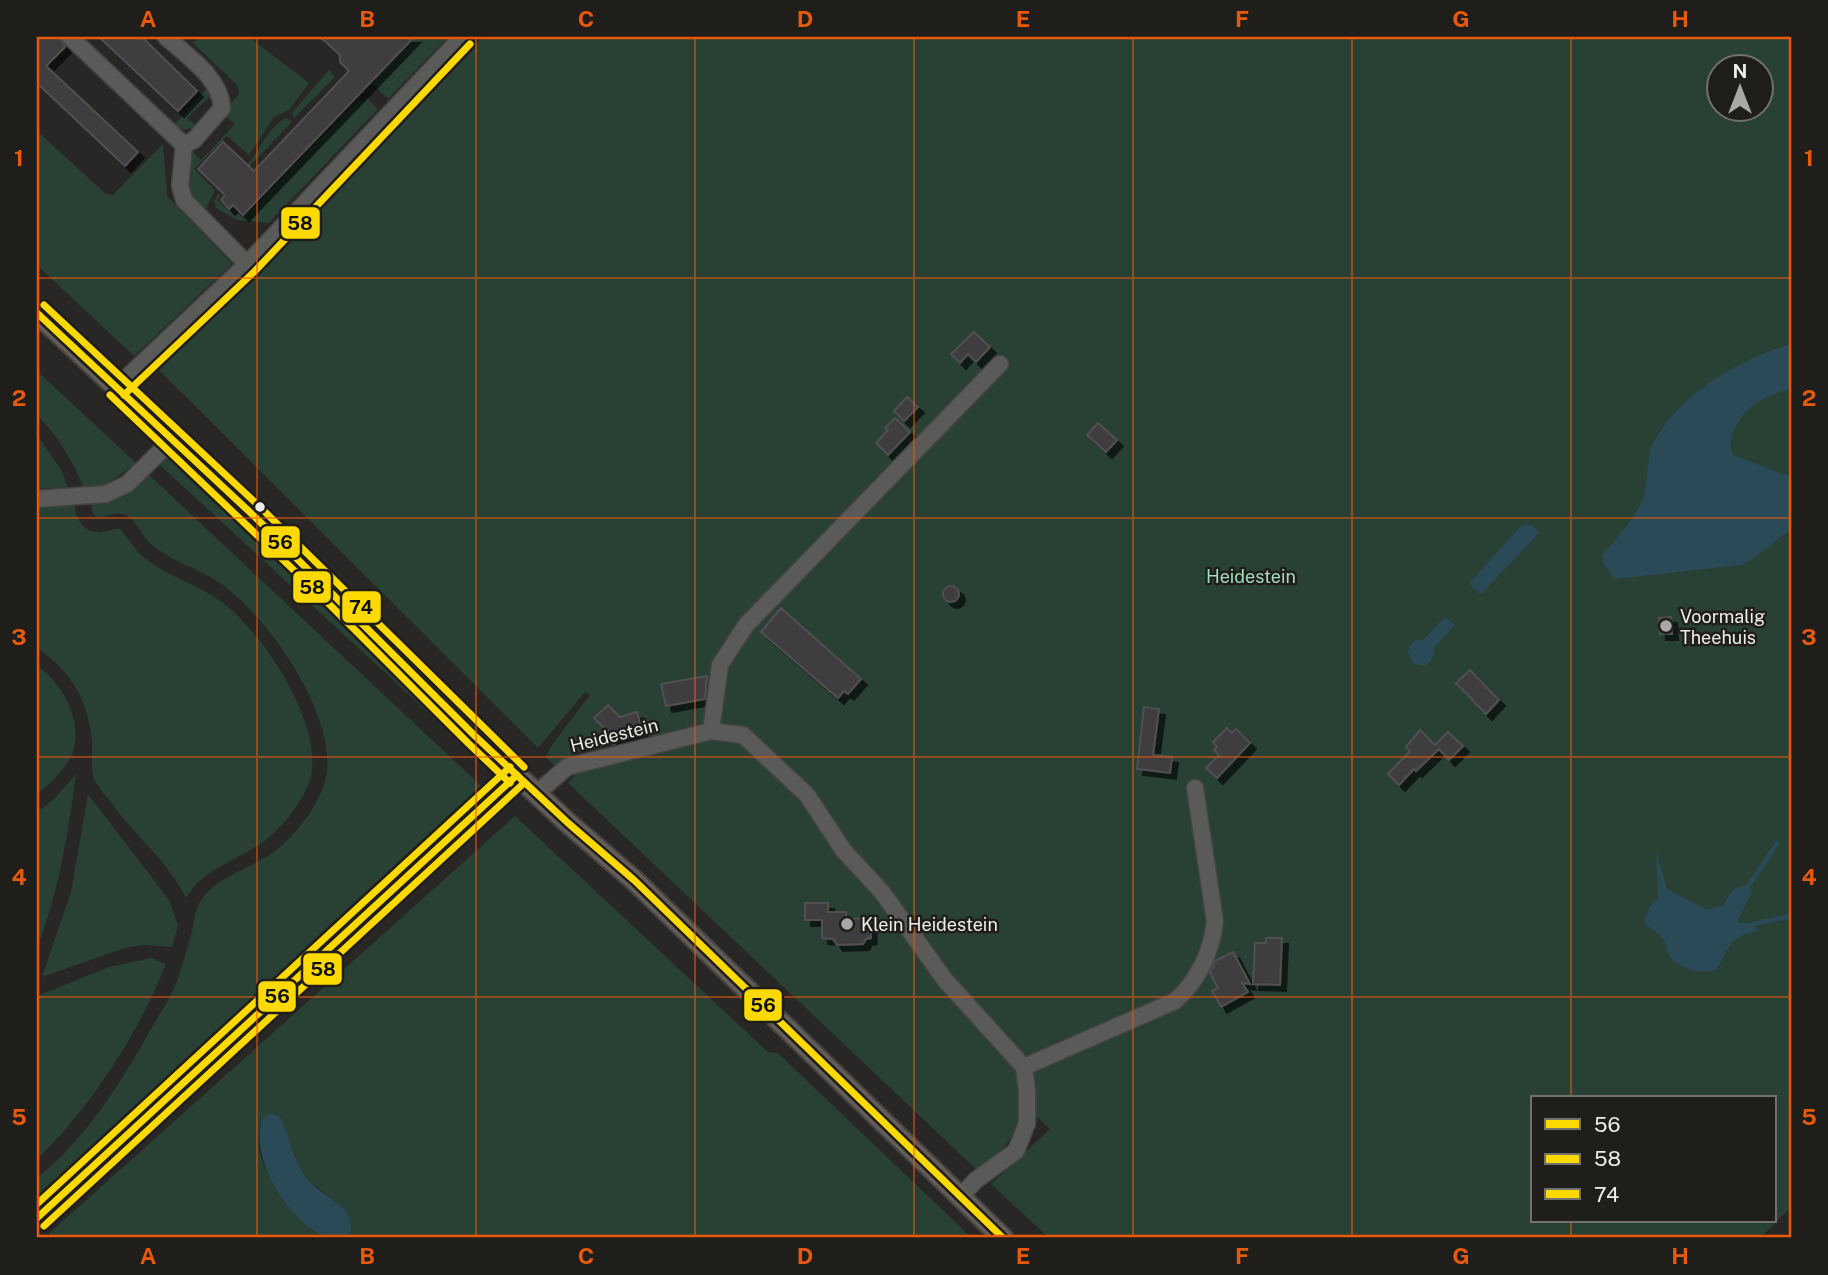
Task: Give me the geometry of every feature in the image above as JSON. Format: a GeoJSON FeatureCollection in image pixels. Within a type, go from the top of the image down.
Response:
{"type":"FeatureCollection","features":[{"type":"Feature","properties":{"kind":"main road"},"geometry":{"type":"LineString","coordinates":[[37,313],[330,590],[475,736],[634,880],[1003,1238]]}},
{"type":"Feature","properties":{"kind":"street"},"geometry":{"type":"LineString","coordinates":[[70,37],[184,145]]}},
{"type":"Feature","properties":{"kind":"street"},"geometry":{"type":"LineString","coordinates":[[166,37],[211,79],[222,95],[222,108],[194,140],[184,145]]}},
{"type":"Feature","properties":{"kind":"street"},"geometry":{"type":"LineString","coordinates":[[117,387],[247,264],[461,37]]}},
{"type":"Feature","properties":{"kind":"street"},"geometry":{"type":"LineString","coordinates":[[184,145],[180,186],[184,200],[247,264]]}},
{"type":"Feature","properties":{"kind":"street"},"geometry":{"type":"LineString","coordinates":[[710,731],[720,665],[746,625],[1000,364]]}},
{"type":"Feature","properties":{"kind":"street"},"geometry":{"type":"LineString","coordinates":[[37,499],[106,494],[127,484],[172,440]]}},
{"type":"Feature","properties":{"kind":"street","name":"Heidestein"},"geometry":{"type":"LineString","coordinates":[[537,793],[567,767],[710,731],[743,735],[807,795],[844,851],[882,892],[945,980],[1024,1067]]}},
{"type":"Feature","properties":{"kind":"street"},"geometry":{"type":"LineString","coordinates":[[37,1218],[517,775]]}},
{"type":"Feature","properties":{"kind":"street"},"geometry":{"type":"LineString","coordinates":[[960,1196],[976,1180],[1016,1150],[1027,1123],[1024,1067],[1175,1001],[1196,978],[1214,937],[1215,921],[1195,788]]}},
{"type":"Feature","properties":{"kind":"green space"},"geometry":{"type":"Polygon","coordinates":[[[205,37],[249,37],[309,83],[289,110],[274,117],[249,155],[227,136],[194,169],[215,190],[205,211],[189,193],[192,151],[201,160],[235,124],[222,114],[239,94],[237,85],[192,42],[205,37]]]}},
{"type":"Feature","properties":{"kind":"green space"},"geometry":{"type":"Polygon","coordinates":[[[414,37],[448,37],[388,99],[370,82],[414,37]]]}},
{"type":"Feature","properties":{"kind":"green space","name":"Heidestein"},"geometry":{"type":"Polygon","coordinates":[[[483,37],[1791,37],[1791,1207],[1776,1222],[1760,1238],[1049,1238],[991,1184],[1050,1129],[1020,1101],[1013,1133],[1002,1149],[978,1171],[568,783],[582,767],[651,753],[636,740],[578,752],[556,768],[546,757],[551,746],[590,695],[585,692],[538,748],[159,370],[483,37]]]}},
{"type":"Feature","properties":{"kind":"green space"},"geometry":{"type":"Polygon","coordinates":[[[329,70],[335,77],[294,118],[292,113],[329,70]]]}},
{"type":"Feature","properties":{"kind":"green space"},"geometry":{"type":"Polygon","coordinates":[[[209,86],[217,104],[209,97],[187,118],[198,127],[184,130],[174,125],[209,86]]]}},
{"type":"Feature","properties":{"kind":"green space"},"geometry":{"type":"Polygon","coordinates":[[[367,98],[378,109],[269,223],[237,220],[216,208],[214,201],[218,194],[222,193],[217,200],[229,211],[232,209],[243,218],[359,99],[363,102],[367,98]]]}},
{"type":"Feature","properties":{"kind":"green space"},"geometry":{"type":"Polygon","coordinates":[[[287,118],[292,122],[225,191],[224,187],[246,165],[276,125],[287,118]]]}},
{"type":"Feature","properties":{"kind":"green space"},"geometry":{"type":"Polygon","coordinates":[[[37,131],[106,194],[113,195],[163,144],[167,196],[232,264],[134,356],[37,265],[37,131]]]}},
{"type":"Feature","properties":{"kind":"green space"},"geometry":{"type":"Polygon","coordinates":[[[37,371],[136,463],[104,486],[84,488],[64,449],[37,415],[37,371]]]}},
{"type":"Feature","properties":{"kind":"green space"},"geometry":{"type":"Polygon","coordinates":[[[37,435],[61,470],[68,487],[37,489],[37,435]]]}},
{"type":"Feature","properties":{"kind":"green space"},"geometry":{"type":"Polygon","coordinates":[[[169,456],[512,775],[506,784],[160,465],[169,456]]]}},
{"type":"Feature","properties":{"kind":"green space"},"geometry":{"type":"Polygon","coordinates":[[[149,475],[493,797],[37,1212],[37,1178],[71,1146],[102,1108],[169,999],[181,970],[196,912],[205,894],[223,880],[267,857],[293,835],[315,805],[327,772],[326,748],[320,721],[308,693],[275,639],[256,616],[217,581],[167,556],[152,545],[129,517],[118,514],[98,518],[93,514],[91,504],[128,493],[149,475]]]}},
{"type":"Feature","properties":{"kind":"green space"},"geometry":{"type":"Polygon","coordinates":[[[74,505],[79,519],[88,530],[101,532],[120,529],[149,562],[213,596],[239,617],[284,677],[306,724],[311,747],[312,772],[306,790],[292,812],[267,839],[213,871],[194,887],[186,898],[170,872],[95,782],[90,726],[82,700],[59,666],[37,648],[37,507],[74,505]]]}},
{"type":"Feature","properties":{"kind":"green space"},"geometry":{"type":"Polygon","coordinates":[[[37,665],[62,692],[73,716],[75,740],[67,764],[53,781],[37,794],[37,665]]]}},
{"type":"Feature","properties":{"kind":"green space"},"geometry":{"type":"Polygon","coordinates":[[[76,774],[62,862],[37,948],[37,812],[54,799],[76,774]]]}},
{"type":"Feature","properties":{"kind":"green space"},"geometry":{"type":"Polygon","coordinates":[[[88,794],[169,900],[178,926],[172,947],[143,945],[125,948],[42,977],[71,892],[88,794]]]}},
{"type":"Feature","properties":{"kind":"green space"},"geometry":{"type":"Polygon","coordinates":[[[515,816],[768,1052],[778,1053],[972,1238],[340,1238],[349,1235],[336,1202],[309,1181],[300,1168],[280,1117],[272,1113],[261,1123],[259,1140],[259,1150],[270,1176],[278,1191],[301,1218],[313,1228],[338,1238],[44,1238],[515,816]]]}},
{"type":"Feature","properties":{"kind":"green space"},"geometry":{"type":"Polygon","coordinates":[[[151,958],[166,964],[127,1043],[77,1116],[37,1159],[37,996],[109,967],[151,958]]]}},
{"type":"Feature","properties":{"kind":"water"},"geometry":{"type":"Polygon","coordinates":[[[1791,344],[1791,388],[1765,398],[1745,412],[1735,428],[1731,445],[1733,455],[1791,477],[1791,530],[1754,558],[1740,565],[1615,579],[1604,564],[1602,556],[1632,519],[1641,503],[1646,488],[1651,448],[1666,424],[1679,408],[1713,380],[1751,359],[1791,344]]]}},
{"type":"Feature","properties":{"kind":"water"},"geometry":{"type":"Polygon","coordinates":[[[1521,526],[1533,526],[1539,533],[1480,594],[1470,582],[1521,526]]]}},
{"type":"Feature","properties":{"kind":"water"},"geometry":{"type":"Polygon","coordinates":[[[1444,617],[1455,625],[1434,648],[1433,656],[1425,666],[1414,664],[1408,653],[1409,647],[1415,640],[1423,640],[1444,617]]]}},
{"type":"Feature","properties":{"kind":"water"},"geometry":{"type":"Polygon","coordinates":[[[1656,851],[1667,889],[1708,910],[1724,905],[1735,888],[1748,886],[1752,892],[1737,922],[1753,924],[1758,931],[1735,940],[1716,970],[1698,971],[1675,962],[1661,936],[1644,922],[1649,908],[1658,898],[1656,851]]]}},
{"type":"Feature","properties":{"kind":"water"},"geometry":{"type":"Polygon","coordinates":[[[272,1113],[280,1117],[296,1160],[310,1182],[339,1205],[350,1218],[349,1235],[333,1238],[314,1230],[286,1204],[275,1187],[261,1150],[260,1132],[264,1117],[272,1113]]]}},
{"type":"Feature","properties":{"kind":"building"},"geometry":{"type":"Polygon","coordinates":[[[37,37],[60,37],[65,47],[46,66],[138,152],[125,166],[37,83],[37,37]]]}},
{"type":"Feature","properties":{"kind":"building"},"geometry":{"type":"Polygon","coordinates":[[[99,37],[142,37],[197,91],[178,111],[99,37]]]}},
{"type":"Feature","properties":{"kind":"building"},"geometry":{"type":"Polygon","coordinates":[[[320,37],[414,37],[243,215],[233,205],[229,209],[221,200],[225,195],[198,169],[223,142],[254,171],[349,71],[340,62],[340,55],[320,37]]]}},
{"type":"Feature","properties":{"kind":"building"},"geometry":{"type":"Polygon","coordinates":[[[974,332],[990,347],[976,362],[968,354],[960,363],[951,354],[974,332]]]}},
{"type":"Feature","properties":{"kind":"building"},"geometry":{"type":"Polygon","coordinates":[[[907,397],[918,407],[904,421],[894,411],[907,397]]]}},
{"type":"Feature","properties":{"kind":"building"},"geometry":{"type":"Polygon","coordinates":[[[895,418],[910,432],[888,455],[876,443],[895,418]]]}},
{"type":"Feature","properties":{"kind":"building"},"geometry":{"type":"Polygon","coordinates":[[[1098,423],[1117,440],[1106,452],[1087,435],[1098,423]]]}},
{"type":"Feature","properties":{"kind":"building"},"geometry":{"type":"Polygon","coordinates":[[[951,586],[957,588],[957,600],[951,602],[945,600],[943,594],[945,588],[951,586]]]}},
{"type":"Feature","properties":{"kind":"building"},"geometry":{"type":"Polygon","coordinates":[[[781,608],[861,679],[848,694],[844,691],[838,698],[761,632],[781,608]]]}},
{"type":"Feature","properties":{"kind":"building","name":"Voormalig Theehuis"},"geometry":{"type":"Polygon","coordinates":[[[1671,617],[1672,634],[1660,634],[1659,618],[1671,617]]]}},
{"type":"Feature","properties":{"kind":"building"},"geometry":{"type":"Polygon","coordinates":[[[1470,670],[1499,700],[1486,714],[1456,683],[1470,670]]]}},
{"type":"Feature","properties":{"kind":"building"},"geometry":{"type":"Polygon","coordinates":[[[707,676],[705,699],[666,706],[661,684],[707,676]]]}},
{"type":"Feature","properties":{"kind":"building"},"geometry":{"type":"Polygon","coordinates":[[[608,705],[620,717],[637,712],[642,731],[618,737],[614,744],[608,732],[594,718],[608,705]]]}},
{"type":"Feature","properties":{"kind":"building"},"geometry":{"type":"Polygon","coordinates":[[[1144,707],[1159,709],[1153,755],[1172,757],[1170,773],[1137,769],[1144,707]]]}},
{"type":"Feature","properties":{"kind":"building"},"geometry":{"type":"Polygon","coordinates":[[[1227,728],[1232,733],[1236,729],[1250,743],[1217,778],[1206,768],[1219,755],[1214,750],[1217,747],[1213,742],[1227,728]]]}},
{"type":"Feature","properties":{"kind":"building"},"geometry":{"type":"Polygon","coordinates":[[[1420,730],[1435,745],[1448,732],[1463,746],[1449,760],[1439,749],[1399,785],[1388,774],[1410,751],[1406,747],[1420,730]]]}},
{"type":"Feature","properties":{"kind":"building","name":"Klein Heidestein"},"geometry":{"type":"Polygon","coordinates":[[[805,903],[828,903],[828,912],[846,912],[846,919],[870,918],[871,938],[866,939],[863,944],[837,945],[833,939],[822,938],[822,920],[805,920],[805,903]]]}},
{"type":"Feature","properties":{"kind":"building"},"geometry":{"type":"Polygon","coordinates":[[[1266,938],[1282,938],[1280,985],[1253,984],[1255,943],[1266,943],[1266,938]]]}},
{"type":"Feature","properties":{"kind":"building"},"geometry":{"type":"Polygon","coordinates":[[[1233,952],[1250,984],[1242,983],[1248,992],[1221,1007],[1212,991],[1218,988],[1210,973],[1215,961],[1233,952]]]}},
{"type":"Feature","properties":{"kind":"waterway"},"geometry":{"type":"LineString","coordinates":[[1748,886],[1777,844]]}},
{"type":"Feature","properties":{"kind":"waterway"},"geometry":{"type":"LineString","coordinates":[[1753,924],[1791,916]]}},
{"type":"Feature","properties":{"kind":"transit line","name":"58"},"geometry":{"type":"LineString","coordinates":[[124,395],[255,271],[470,44]]}},
{"type":"Feature","properties":{"kind":"transit line","name":"74"},"geometry":{"type":"LineString","coordinates":[[44,305],[261,508],[524,767]]}},
{"type":"Feature","properties":{"kind":"transit line","name":"56"},"geometry":{"type":"LineString","coordinates":[[37,313],[254,516],[475,736],[634,880],[1003,1238]]}},
{"type":"Feature","properties":{"kind":"transit line","name":"58"},"geometry":{"type":"LineString","coordinates":[[110,395],[323,598],[510,783]]}},
{"type":"Feature","properties":{"kind":"transit line","name":"74"},"geometry":{"type":"LineString","coordinates":[[37,1204],[510,767]]}},
{"type":"Feature","properties":{"kind":"transit line","name":"56"},"geometry":{"type":"LineString","coordinates":[[37,1218],[517,775]]}},
{"type":"Feature","properties":{"kind":"transit line","name":"58"},"geometry":{"type":"LineString","coordinates":[[44,1226],[524,783]]}},
{"type":"Feature","properties":{"kind":"place","name":"Voormalig Theehuis"},"geometry":{"type":"Point","coordinates":[1666,626]}},
{"type":"Feature","properties":{"kind":"place","name":"Klein Heidestein"},"geometry":{"type":"Point","coordinates":[847,924]}}]}
